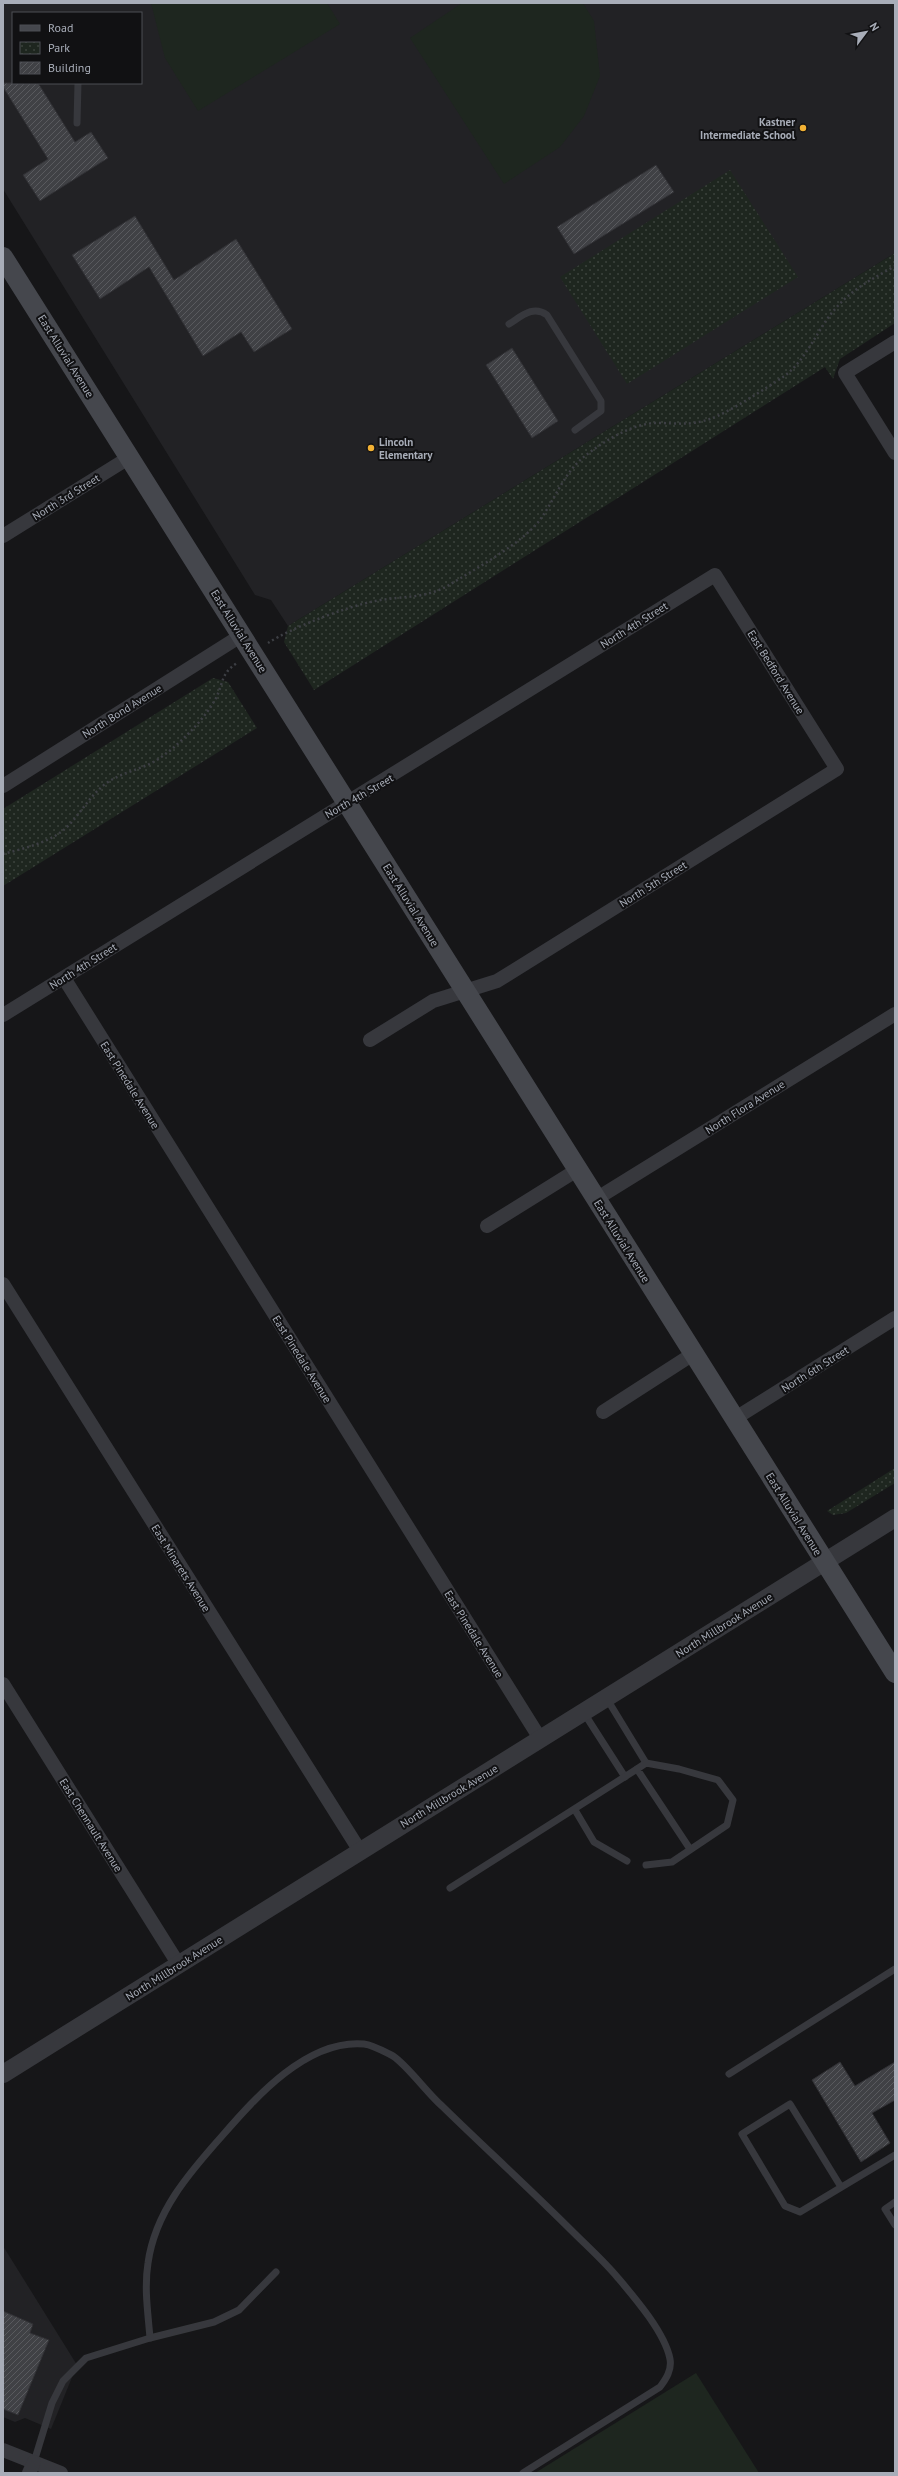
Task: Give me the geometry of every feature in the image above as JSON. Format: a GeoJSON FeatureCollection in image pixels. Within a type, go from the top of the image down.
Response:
{"type":"FeatureCollection","features":[{"type":"Feature","properties":{"kind":"main road","name":"East Alluvial Avenue"},"geometry":{"type":"LineString","coordinates":[[6,268],[130,457],[464,991],[895,1673]]}},
{"type":"Feature","properties":{"kind":"street"},"geometry":{"type":"LineString","coordinates":[[895,342],[845,373],[895,453]]}},
{"type":"Feature","properties":{"kind":"street","name":"North 3rd Street"},"geometry":{"type":"LineString","coordinates":[[3,536],[130,457]]}},
{"type":"Feature","properties":{"kind":"street","name":"East Bedford Avenue"},"geometry":{"type":"LineString","coordinates":[[714,576],[837,769]]}},
{"type":"Feature","properties":{"kind":"street","name":"North 4th Street"},"geometry":{"type":"LineString","coordinates":[[3,1016],[714,576]]}},
{"type":"Feature","properties":{"kind":"street","name":"North Bond Avenue"},"geometry":{"type":"LineString","coordinates":[[3,786],[242,635]]}},
{"type":"Feature","properties":{"kind":"street","name":"North 5th Street"},"geometry":{"type":"LineString","coordinates":[[464,991],[497,981],[837,769]]}},
{"type":"Feature","properties":{"kind":"street","name":"East Pinedale Avenue"},"geometry":{"type":"LineString","coordinates":[[64,978],[541,1740]]}},
{"type":"Feature","properties":{"kind":"street"},"geometry":{"type":"LineString","coordinates":[[370,1040],[433,1001],[464,991]]}},
{"type":"Feature","properties":{"kind":"street","name":"North Flora Avenue"},"geometry":{"type":"LineString","coordinates":[[596,1199],[895,1014]]}},
{"type":"Feature","properties":{"kind":"street"},"geometry":{"type":"LineString","coordinates":[[487,1226],[577,1170]]}},
{"type":"Feature","properties":{"kind":"street","name":"East Minarets Avenue"},"geometry":{"type":"LineString","coordinates":[[3,1284],[360,1851]]}},
{"type":"Feature","properties":{"kind":"street","name":"North 6th Street"},"geometry":{"type":"LineString","coordinates":[[734,1420],[895,1318]]}},
{"type":"Feature","properties":{"kind":"street"},"geometry":{"type":"LineString","coordinates":[[603,1412],[693,1354]]}},
{"type":"Feature","properties":{"kind":"street","name":"North Millbrook Avenue"},"geometry":{"type":"LineString","coordinates":[[3,2074],[607,1699],[895,1518]]}},
{"type":"Feature","properties":{"kind":"street","name":"East Chennault Avenue"},"geometry":{"type":"LineString","coordinates":[[3,1684],[179,1965]]}},
{"type":"Feature","properties":{"kind":"street"},"geometry":{"type":"LineString","coordinates":[[3,2450],[31,2467],[61,2473]]}},
{"type":"Feature","properties":{"kind":"lane"},"geometry":{"type":"LineString","coordinates":[[77,124],[78,84]]}},
{"type":"Feature","properties":{"kind":"lane"},"geometry":{"type":"LineString","coordinates":[[509,324],[531,311],[540,310],[547,315],[601,401],[601,411],[575,430]]}},
{"type":"Feature","properties":{"kind":"lane"},"geometry":{"type":"LineString","coordinates":[[607,1699],[646,1763]]}},
{"type":"Feature","properties":{"kind":"lane"},"geometry":{"type":"LineString","coordinates":[[584,1713],[625,1777]]}},
{"type":"Feature","properties":{"kind":"lane"},"geometry":{"type":"LineString","coordinates":[[450,1888],[575,1810],[646,1763],[679,1769],[718,1780],[733,1800],[727,1824],[672,1862],[646,1865]]}},
{"type":"Feature","properties":{"kind":"lane"},"geometry":{"type":"LineString","coordinates":[[637,1769],[690,1849]]}},
{"type":"Feature","properties":{"kind":"lane"},"geometry":{"type":"LineString","coordinates":[[575,1810],[594,1842],[627,1861]]}},
{"type":"Feature","properties":{"kind":"lane"},"geometry":{"type":"LineString","coordinates":[[729,2074],[895,1969]]}},
{"type":"Feature","properties":{"kind":"lane"},"geometry":{"type":"LineString","coordinates":[[150,2338],[146,2293],[148,2263],[155,2234],[173,2196],[200,2160],[273,2081],[314,2055],[339,2045],[366,2044],[394,2057],[439,2104],[516,2175],[617,2276],[646,2314],[662,2340],[670,2360],[668,2377],[660,2387],[523,2473]]}},
{"type":"Feature","properties":{"kind":"lane"},"geometry":{"type":"LineString","coordinates":[[841,2187],[790,2104],[742,2134],[785,2206],[800,2212],[895,2155]]}},
{"type":"Feature","properties":{"kind":"lane"},"geometry":{"type":"LineString","coordinates":[[895,2202],[885,2209],[895,2225]]}},
{"type":"Feature","properties":{"kind":"lane"},"geometry":{"type":"LineString","coordinates":[[31,2467],[52,2403],[63,2381],[86,2358],[150,2338],[214,2322],[239,2310],[276,2272]]}},
{"type":"Feature","properties":{"kind":"path"},"geometry":{"type":"LineString","coordinates":[[280,635],[374,601],[428,595],[446,587],[507,549],[538,522],[570,472],[584,456],[630,429],[656,423],[683,425],[712,419],[784,376],[801,361],[836,308],[858,288],[895,266]]}},
{"type":"Feature","properties":{"kind":"path"},"geometry":{"type":"LineString","coordinates":[[3,854],[55,836],[68,826],[86,801],[102,787],[113,779],[148,765],[188,734],[214,700],[225,670]]}},
{"type":"Feature","properties":{"kind":"shaded area","name":"Lincoln Elementary"},"geometry":{"type":"Polygon","coordinates":[[[3,3],[895,3],[895,253],[288,626],[271,600],[255,595],[3,189],[3,3]]]}},
{"type":"Feature","properties":{"kind":"shaded area"},"geometry":{"type":"Polygon","coordinates":[[[3,2246],[77,2365],[51,2429],[25,2418],[15,2422],[3,2417],[3,2246]]]}},
{"type":"Feature","properties":{"kind":"green space"},"geometry":{"type":"Polygon","coordinates":[[[151,3],[327,3],[340,24],[198,111],[165,58],[151,3]]]}},
{"type":"Feature","properties":{"kind":"green space"},"geometry":{"type":"Polygon","coordinates":[[[462,3],[583,3],[594,21],[600,76],[584,116],[560,147],[504,184],[410,38],[462,3]]]}},
{"type":"Feature","properties":{"kind":"green space"},"geometry":{"type":"Polygon","coordinates":[[[730,170],[798,277],[627,384],[560,277],[730,170]]]}},
{"type":"Feature","properties":{"kind":"green space"},"geometry":{"type":"Polygon","coordinates":[[[895,253],[895,323],[840,359],[833,379],[825,367],[314,690],[284,642],[288,626],[895,253]]]}},
{"type":"Feature","properties":{"kind":"green space"},"geometry":{"type":"Polygon","coordinates":[[[213,678],[228,682],[257,728],[3,886],[3,809],[213,678]]]}},
{"type":"Feature","properties":{"kind":"green space"},"geometry":{"type":"Polygon","coordinates":[[[895,1468],[895,1483],[846,1513],[833,1515],[827,1511],[895,1468]]]}},
{"type":"Feature","properties":{"kind":"green space"},"geometry":{"type":"Polygon","coordinates":[[[696,2373],[759,2473],[535,2473],[696,2373]]]}},
{"type":"Feature","properties":{"kind":"building"},"geometry":{"type":"Polygon","coordinates":[[[3,83],[39,84],[75,142],[91,132],[108,158],[40,201],[23,175],[48,159],[3,87],[3,83]]]}},
{"type":"Feature","properties":{"kind":"building"},"geometry":{"type":"Polygon","coordinates":[[[656,165],[674,192],[574,254],[557,227],[656,165]]]}},
{"type":"Feature","properties":{"kind":"building"},"geometry":{"type":"Polygon","coordinates":[[[135,216],[174,280],[236,239],[292,329],[254,352],[241,332],[203,356],[149,267],[100,299],[72,255],[135,216]]]}},
{"type":"Feature","properties":{"kind":"building"},"geometry":{"type":"Polygon","coordinates":[[[512,348],[558,421],[532,438],[486,365],[512,348]]]}},
{"type":"Feature","properties":{"kind":"building"},"geometry":{"type":"Polygon","coordinates":[[[840,2062],[855,2086],[895,2062],[895,2100],[872,2113],[890,2143],[861,2162],[812,2080],[840,2062]]]}},
{"type":"Feature","properties":{"kind":"building"},"geometry":{"type":"Polygon","coordinates":[[[3,2311],[33,2324],[30,2333],[49,2340],[18,2415],[3,2409],[3,2311]]]}},
{"type":"Feature","properties":{"kind":"place","name":"Kastner Intermediate School"},"geometry":{"type":"Point","coordinates":[803,128]}},
{"type":"Feature","properties":{"kind":"place","name":"Lincoln Elementary"},"geometry":{"type":"Point","coordinates":[371,448]}}]}
